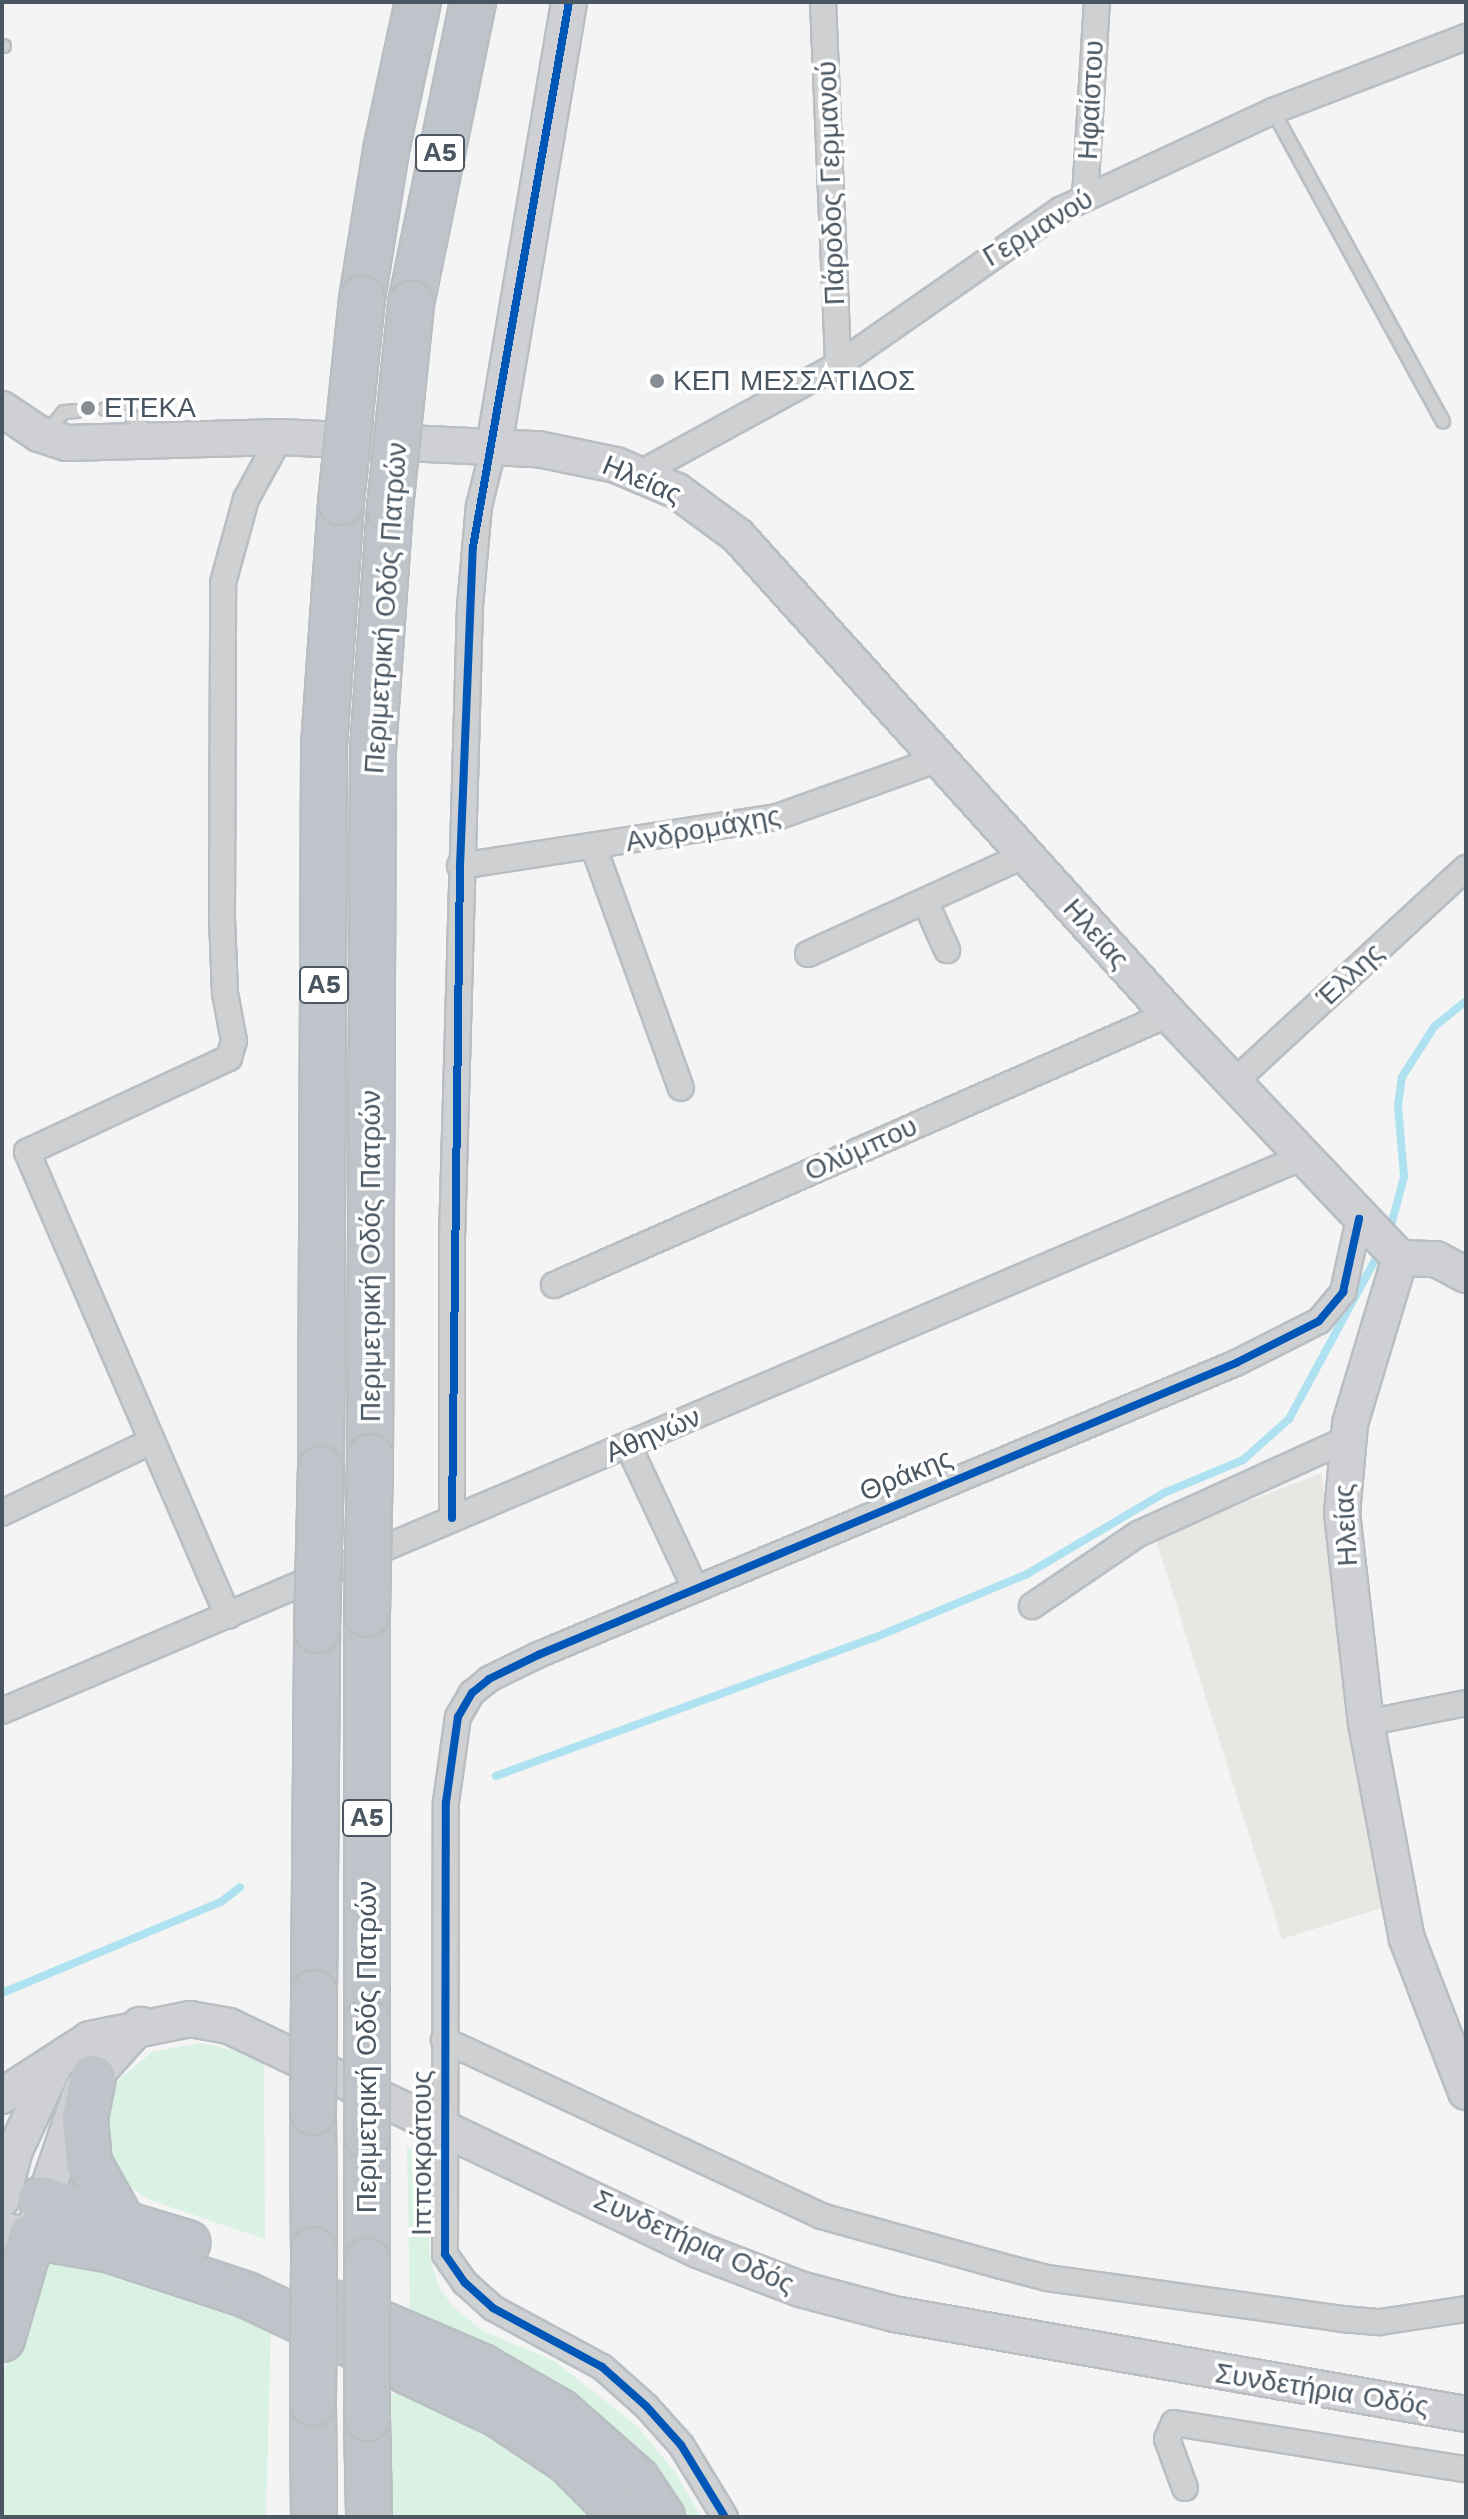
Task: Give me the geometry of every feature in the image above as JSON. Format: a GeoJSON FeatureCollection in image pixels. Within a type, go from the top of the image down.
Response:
{"type":"FeatureCollection","features":[{"type":"Feature","properties":{"kind":"highway","name":"Περιμετρική Οδός Πατρών"},"geometry":{"type":"LineString","coordinates":[[310,2507],[321,1469],[324,746],[341,502],[362,299],[386,150],[418,2]]}},
{"type":"Feature","properties":{"kind":"highway","name":"Περιμετρική Οδός Πατρών"},"geometry":{"type":"LineString","coordinates":[[369,2517],[367,1614],[373,750],[390,508],[411,304],[473,2]]}},
{"type":"Feature","properties":{"kind":"highway"},"geometry":{"type":"LineString","coordinates":[[77,2066],[89,2163],[121,2220]]}},
{"type":"Feature","properties":{"kind":"highway"},"geometry":{"type":"LineString","coordinates":[[14,2208],[121,2220],[207,2250],[482,2367],[560,2412],[637,2480],[662,2517]]}},
{"type":"Feature","properties":{"kind":"highway"},"geometry":{"type":"LineString","coordinates":[[2,2339],[14,2208]]}},
{"type":"Feature","properties":{"kind":"highway"},"geometry":{"type":"LineString","coordinates":[[14,2208],[290,2314],[514,2423],[568,2461],[624,2517]]}},
{"type":"Feature","properties":{"kind":"main road"},"geometry":{"type":"LineString","coordinates":[[494,446],[569,2]]}},
{"type":"Feature","properties":{"kind":"main road","name":"Ηλείας"},"geometry":{"type":"LineString","coordinates":[[2,409],[45,436],[96,445],[280,437],[494,446],[578,455],[639,474],[677,491],[738,536],[1169,1014],[1381,1241],[1347,1439],[1342,1513],[1366,1723],[1407,1939],[1466,2092]]}},
{"type":"Feature","properties":{"kind":"main road"},"geometry":{"type":"LineString","coordinates":[[1381,1241],[1436,1259],[1466,1275]]}},
{"type":"Feature","properties":{"kind":"main road","name":"Συνδετήρια Οδός"},"geometry":{"type":"LineString","coordinates":[[14,2208],[67,2121],[77,2066],[140,2025],[190,2019],[229,2026],[444,2124],[698,2250],[800,2289],[894,2314],[1466,2414]]}},
{"type":"Feature","properties":{"kind":"main road"},"geometry":{"type":"LineString","coordinates":[[2,2096],[77,2066]]}},
{"type":"Feature","properties":{"kind":"main road"},"geometry":{"type":"LineString","coordinates":[[1429,2408],[1466,2401]]}},
{"type":"Feature","properties":{"kind":"street","name":"Πάροδος Γερμανού"},"geometry":{"type":"LineString","coordinates":[[823,2],[838,365]]}},
{"type":"Feature","properties":{"kind":"street","name":"Ηφαίστου"},"geometry":{"type":"LineString","coordinates":[[1085,197],[1097,2]]}},
{"type":"Feature","properties":{"kind":"street","name":"Γερμανού"},"geometry":{"type":"LineString","coordinates":[[639,474],[838,365],[1034,225],[1085,197],[1273,111],[1466,37]]}},
{"type":"Feature","properties":{"kind":"street"},"geometry":{"type":"LineString","coordinates":[[228,1616],[27,1152],[229,1058],[234,1041],[225,993],[222,919],[223,583],[246,499],[280,437]]}},
{"type":"Feature","properties":{"kind":"street"},"geometry":{"type":"LineString","coordinates":[[452,1518],[460,866],[473,547],[494,446]]}},
{"type":"Feature","properties":{"kind":"street","name":"Ανδρομάχης"},"geometry":{"type":"LineString","coordinates":[[460,866],[594,848],[777,817],[939,759]]}},
{"type":"Feature","properties":{"kind":"street"},"geometry":{"type":"LineString","coordinates":[[594,848],[681,1088]]}},
{"type":"Feature","properties":{"kind":"street"},"geometry":{"type":"LineString","coordinates":[[808,954],[1025,855]]}},
{"type":"Feature","properties":{"kind":"street","name":"Έλλης"},"geometry":{"type":"LineString","coordinates":[[1234,1082],[1466,868]]}},
{"type":"Feature","properties":{"kind":"street"},"geometry":{"type":"LineString","coordinates":[[925,901],[947,950]]}},
{"type":"Feature","properties":{"kind":"street","name":"Ολύμπου"},"geometry":{"type":"LineString","coordinates":[[554,1285],[1169,1014]]}},
{"type":"Feature","properties":{"kind":"street","name":"Αθηνών"},"geometry":{"type":"LineString","coordinates":[[2,1711],[1303,1157]]}},
{"type":"Feature","properties":{"kind":"street","name":"Θράκης"},"geometry":{"type":"LineString","coordinates":[[449,1756],[458,1717],[472,1693],[489,1679],[694,1586],[1236,1363],[1324,1318],[1347,1281],[1381,1241]]}},
{"type":"Feature","properties":{"kind":"street"},"geometry":{"type":"LineString","coordinates":[[1032,1606],[1138,1534],[1347,1439]]}},
{"type":"Feature","properties":{"kind":"street"},"geometry":{"type":"LineString","coordinates":[[2,1513],[152,1441]]}},
{"type":"Feature","properties":{"kind":"street"},"geometry":{"type":"LineString","coordinates":[[628,1445],[694,1586]]}},
{"type":"Feature","properties":{"kind":"street"},"geometry":{"type":"LineString","coordinates":[[1366,1723],[1466,1703]]}},
{"type":"Feature","properties":{"kind":"street","name":"Ιπποκράτους"},"geometry":{"type":"LineString","coordinates":[[449,1756],[444,2040],[445,2254],[465,2283],[493,2308],[602,2367],[646,2406],[709,2483],[725,2517]]}},
{"type":"Feature","properties":{"kind":"street"},"geometry":{"type":"LineString","coordinates":[[444,2040],[821,2216],[986,2262],[1047,2278],[1342,2319],[1380,2322],[1466,2309]]}},
{"type":"Feature","properties":{"kind":"street"},"geometry":{"type":"LineString","coordinates":[[1185,2488],[1167,2439],[1174,2423],[1466,2469]]}},
{"type":"Feature","properties":{"kind":"lane"},"geometry":{"type":"LineString","coordinates":[[1273,111],[1443,422]]}},
{"type":"Feature","properties":{"kind":"lane"},"geometry":{"type":"LineString","coordinates":[[105,409],[124,408],[158,442]]}},
{"type":"Feature","properties":{"kind":"lane"},"geometry":{"type":"LineString","coordinates":[[45,436],[64,412],[77,411]]}},
{"type":"Feature","properties":{"kind":"shaded area"},"geometry":{"type":"Polygon","coordinates":[[[1322,1473],[1346,1695],[1388,1906],[1282,1939],[1155,1537],[1322,1473]]]}},
{"type":"Feature","properties":{"kind":"green space"},"geometry":{"type":"Polygon","coordinates":[[[201,2043],[264,2057],[265,2239],[150,2200],[116,2178],[101,2153],[110,2091],[123,2076],[152,2052],[201,2043]]]}},
{"type":"Feature","properties":{"kind":"green space"},"geometry":{"type":"Polygon","coordinates":[[[407,2147],[424,2151],[430,2258],[438,2285],[453,2307],[483,2331],[554,2361],[636,2425],[675,2472],[701,2517],[688,2517],[645,2461],[410,2318],[407,2147]]]}},
{"type":"Feature","properties":{"kind":"green space"},"geometry":{"type":"Polygon","coordinates":[[[40,2252],[271,2323],[266,2517],[2,2517],[2,2379],[40,2252]]]}},
{"type":"Feature","properties":{"kind":"green space"},"geometry":{"type":"Polygon","coordinates":[[[404,2391],[512,2442],[599,2517],[390,2517],[390,2395],[404,2391]]]}},
{"type":"Feature","properties":{"kind":"waterway"},"geometry":{"type":"LineString","coordinates":[[1389,1233],[1404,1177],[1398,1105],[1402,1077],[1434,1027],[1466,1001]]}},
{"type":"Feature","properties":{"kind":"waterway"},"geometry":{"type":"LineString","coordinates":[[496,1776],[874,1638],[1027,1574],[1164,1493],[1243,1460],[1289,1419],[1381,1249]]}},
{"type":"Feature","properties":{"kind":"waterway"},"geometry":{"type":"LineString","coordinates":[[2,1993],[221,1902],[240,1887]]}},
{"type":"Feature","properties":{"kind":"cycle path"},"geometry":{"type":"LineString","coordinates":[[452,1518],[460,866],[473,547],[569,2]]}},
{"type":"Feature","properties":{"kind":"cycle path"},"geometry":{"type":"LineString","coordinates":[[725,2517],[681,2445],[646,2406],[602,2367],[493,2308],[465,2283],[445,2254],[446,1802],[458,1717],[472,1693],[489,1679],[538,1655],[1236,1363],[1319,1321],[1343,1292],[1359,1219]]}},
{"type":"Feature","properties":{"kind":"place","name":"ΚΕΠ ΜΕΣΣΑΤΙΔΟΣ"},"geometry":{"type":"Point","coordinates":[657,381]}},
{"type":"Feature","properties":{"kind":"place","name":"ΕΤΕΚΑ"},"geometry":{"type":"Point","coordinates":[88,408]}}]}
